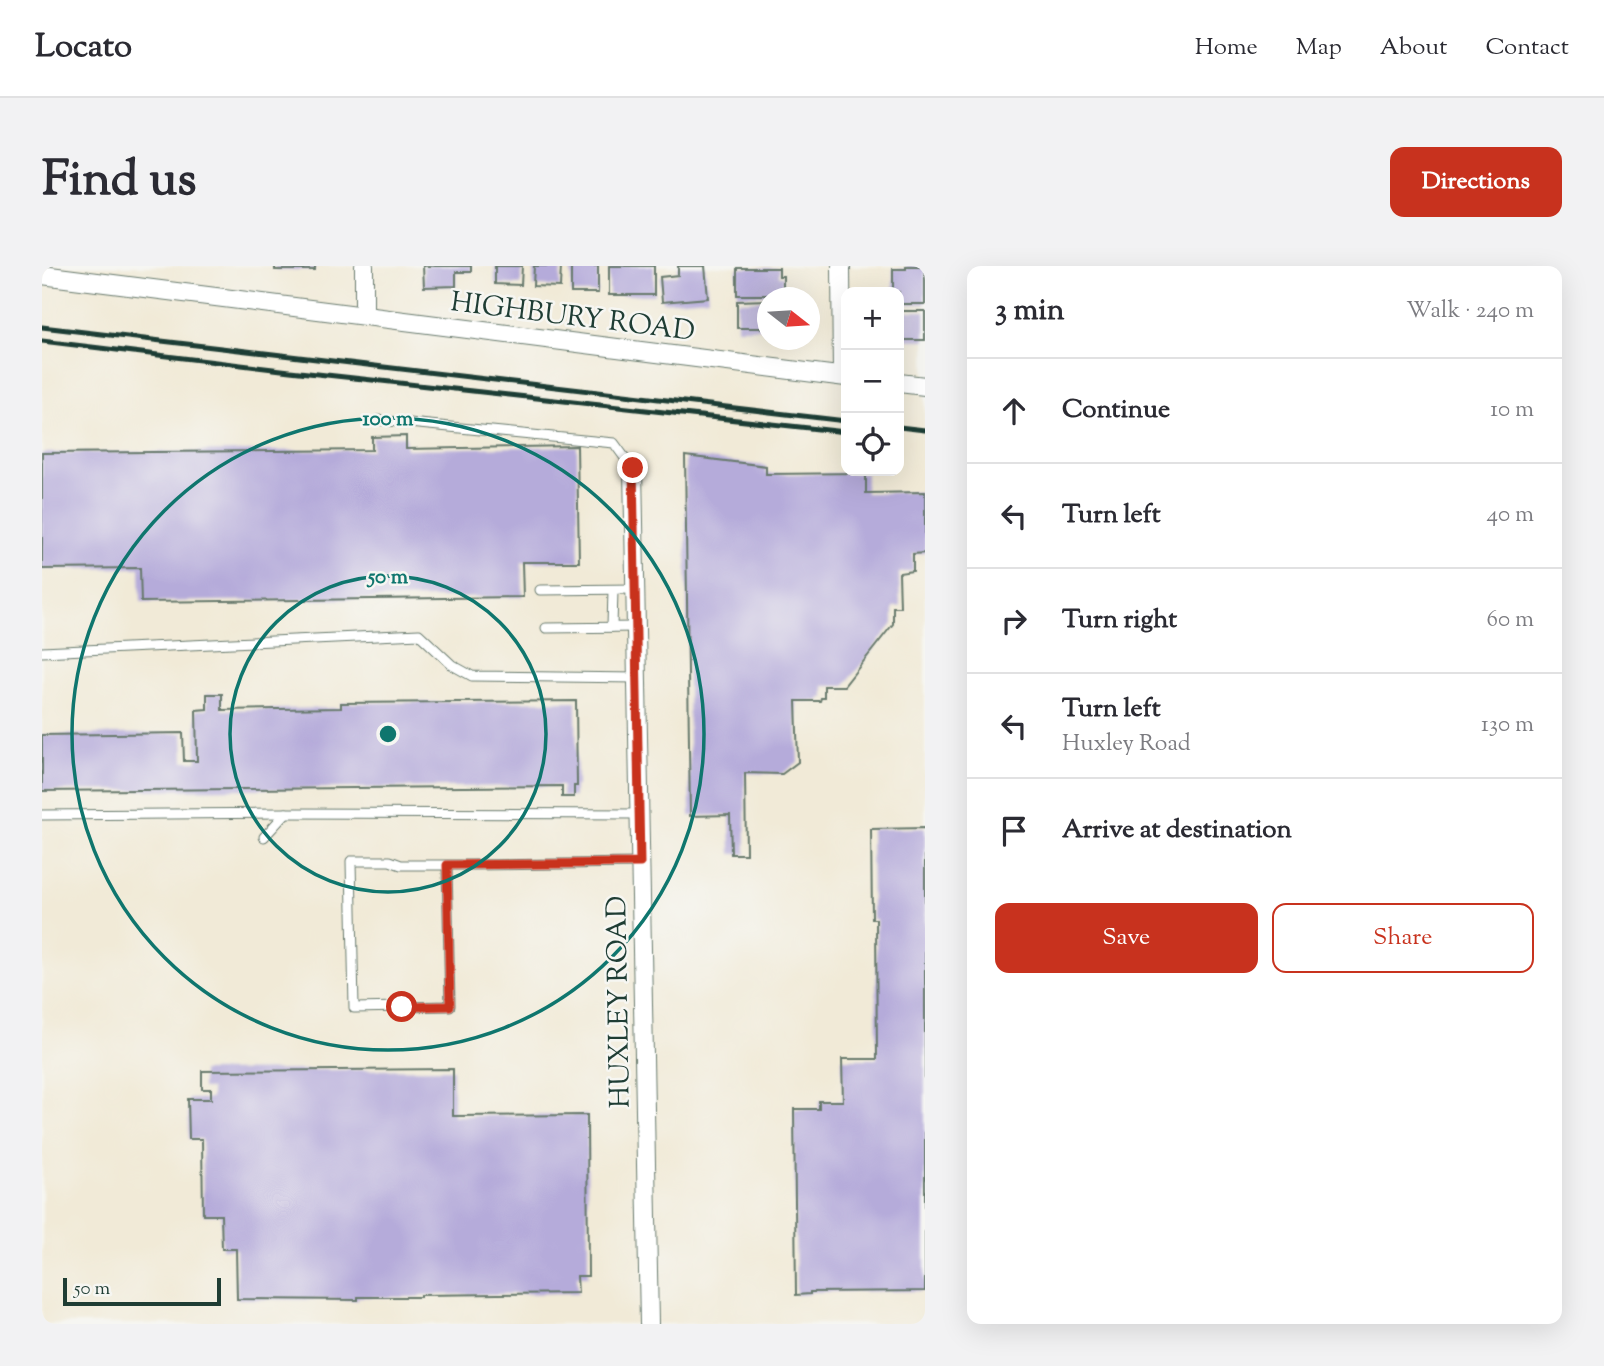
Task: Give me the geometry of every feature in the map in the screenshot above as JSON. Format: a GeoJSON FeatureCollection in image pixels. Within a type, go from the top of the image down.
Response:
{"type":"FeatureCollection","features":[{"type":"Feature","properties":{"kind":"street"},"geometry":{"type":"LineString","coordinates":[[364,266],[364,315]]}},
{"type":"Feature","properties":{"kind":"street"},"geometry":{"type":"LineString","coordinates":[[841,266],[843,350]]}},
{"type":"Feature","properties":{"kind":"street","name":"HIGHBURY ROAD"},"geometry":{"type":"LineString","coordinates":[[42,275],[841,377]]}},
{"type":"Feature","properties":{"kind":"street"},"geometry":{"type":"LineString","coordinates":[[904,384],[925,386]]}},
{"type":"Feature","properties":{"kind":"street","name":"HUXLEY ROAD"},"geometry":{"type":"LineString","coordinates":[[633,468],[649,1324]]}},
{"type":"Feature","properties":{"kind":"lane"},"geometry":{"type":"LineString","coordinates":[[378,420],[614,443],[633,468]]}},
{"type":"Feature","properties":{"kind":"lane"},"geometry":{"type":"LineString","coordinates":[[540,590],[636,589]]}},
{"type":"Feature","properties":{"kind":"lane"},"geometry":{"type":"LineString","coordinates":[[612,627],[613,590]]}},
{"type":"Feature","properties":{"kind":"lane"},"geometry":{"type":"LineString","coordinates":[[546,628],[637,627]]}},
{"type":"Feature","properties":{"kind":"lane"},"geometry":{"type":"LineString","coordinates":[[42,652],[419,634],[452,665],[472,676],[637,678]]}},
{"type":"Feature","properties":{"kind":"lane"},"geometry":{"type":"LineString","coordinates":[[264,837],[286,813]]}},
{"type":"Feature","properties":{"kind":"lane"},"geometry":{"type":"LineString","coordinates":[[42,815],[640,814]]}},
{"type":"Feature","properties":{"kind":"lane"},"geometry":{"type":"LineString","coordinates":[[447,865],[450,1006],[354,1008],[351,861],[390,861],[401,865],[640,863]]}},
{"type":"Feature","properties":{"kind":"building"},"geometry":{"type":"Polygon","coordinates":[[[275,266],[315,266],[315,270],[275,270],[275,266]]]}},
{"type":"Feature","properties":{"kind":"building"},"geometry":{"type":"Polygon","coordinates":[[[423,266],[471,266],[471,272],[456,272],[456,286],[424,287],[423,266]]]}},
{"type":"Feature","properties":{"kind":"building"},"geometry":{"type":"Polygon","coordinates":[[[495,266],[522,266],[521,285],[495,284],[495,266]]]}},
{"type":"Feature","properties":{"kind":"building"},"geometry":{"type":"Polygon","coordinates":[[[534,266],[561,266],[560,287],[533,286],[534,266]]]}},
{"type":"Feature","properties":{"kind":"building"},"geometry":{"type":"Polygon","coordinates":[[[571,266],[598,266],[598,293],[571,293],[571,266]]]}},
{"type":"Feature","properties":{"kind":"building"},"geometry":{"type":"Polygon","coordinates":[[[609,266],[654,266],[654,295],[609,295],[609,266]]]}},
{"type":"Feature","properties":{"kind":"building"},"geometry":{"type":"Polygon","coordinates":[[[678,266],[705,266],[708,298],[662,302],[660,277],[678,275],[678,266]]]}},
{"type":"Feature","properties":{"kind":"building"},"geometry":{"type":"Polygon","coordinates":[[[906,266],[925,266],[925,304],[904,304],[904,287],[893,287],[893,269],[906,269],[906,266]]]}},
{"type":"Feature","properties":{"kind":"building"},"geometry":{"type":"Polygon","coordinates":[[[737,268],[779,268],[779,276],[783,276],[783,287],[757,287],[757,295],[737,295],[737,268]]]}},
{"type":"Feature","properties":{"kind":"building"},"geometry":{"type":"Polygon","coordinates":[[[757,300],[757,328],[737,328],[737,301],[757,300]]]}},
{"type":"Feature","properties":{"kind":"building"},"geometry":{"type":"Polygon","coordinates":[[[904,311],[925,311],[925,340],[904,340],[904,311]]]}},
{"type":"Feature","properties":{"kind":"building"},"geometry":{"type":"Polygon","coordinates":[[[406,436],[406,449],[577,446],[579,562],[522,562],[523,597],[141,602],[140,568],[42,569],[42,453],[372,450],[372,437],[406,436]]]}},
{"type":"Feature","properties":{"kind":"building"},"geometry":{"type":"Polygon","coordinates":[[[685,456],[766,466],[766,474],[841,473],[841,476],[866,476],[866,493],[925,492],[925,553],[913,554],[913,571],[899,573],[900,607],[893,607],[893,624],[844,686],[824,686],[824,698],[820,701],[796,701],[798,762],[782,774],[745,773],[746,854],[731,854],[730,815],[690,816],[685,456]]]}},
{"type":"Feature","properties":{"kind":"building"},"geometry":{"type":"Polygon","coordinates":[[[207,694],[222,694],[222,710],[341,708],[341,703],[576,701],[577,786],[574,786],[574,797],[562,797],[562,786],[42,791],[42,735],[183,733],[184,761],[197,761],[196,710],[207,709],[207,694]]]}},
{"type":"Feature","properties":{"kind":"building"},"geometry":{"type":"Polygon","coordinates":[[[925,828],[925,1291],[810,1292],[796,1295],[794,1109],[819,1109],[819,1101],[843,1101],[842,1059],[877,1059],[876,919],[872,919],[871,829],[925,828]]]}},
{"type":"Feature","properties":{"kind":"building"},"geometry":{"type":"Polygon","coordinates":[[[453,1069],[453,1116],[587,1115],[588,1276],[577,1276],[578,1293],[420,1295],[358,1297],[358,1300],[237,1299],[236,1249],[222,1249],[221,1215],[203,1215],[202,1139],[189,1139],[188,1099],[211,1099],[211,1089],[202,1089],[202,1071],[453,1069]]]}},
{"type":"Feature","properties":{"kind":"railway"},"geometry":{"type":"LineString","coordinates":[[42,327],[841,420]]}},
{"type":"Feature","properties":{"kind":"railway"},"geometry":{"type":"LineString","coordinates":[[42,341],[841,431]]}},
{"type":"Feature","properties":{"kind":"railway"},"geometry":{"type":"LineString","coordinates":[[904,428],[925,430]]}},
{"type":"Feature","properties":{"kind":"route"},"geometry":{"type":"LineString","coordinates":[[402,1007],[450,1006],[447,865],[640,863],[633,468]]}}]}
